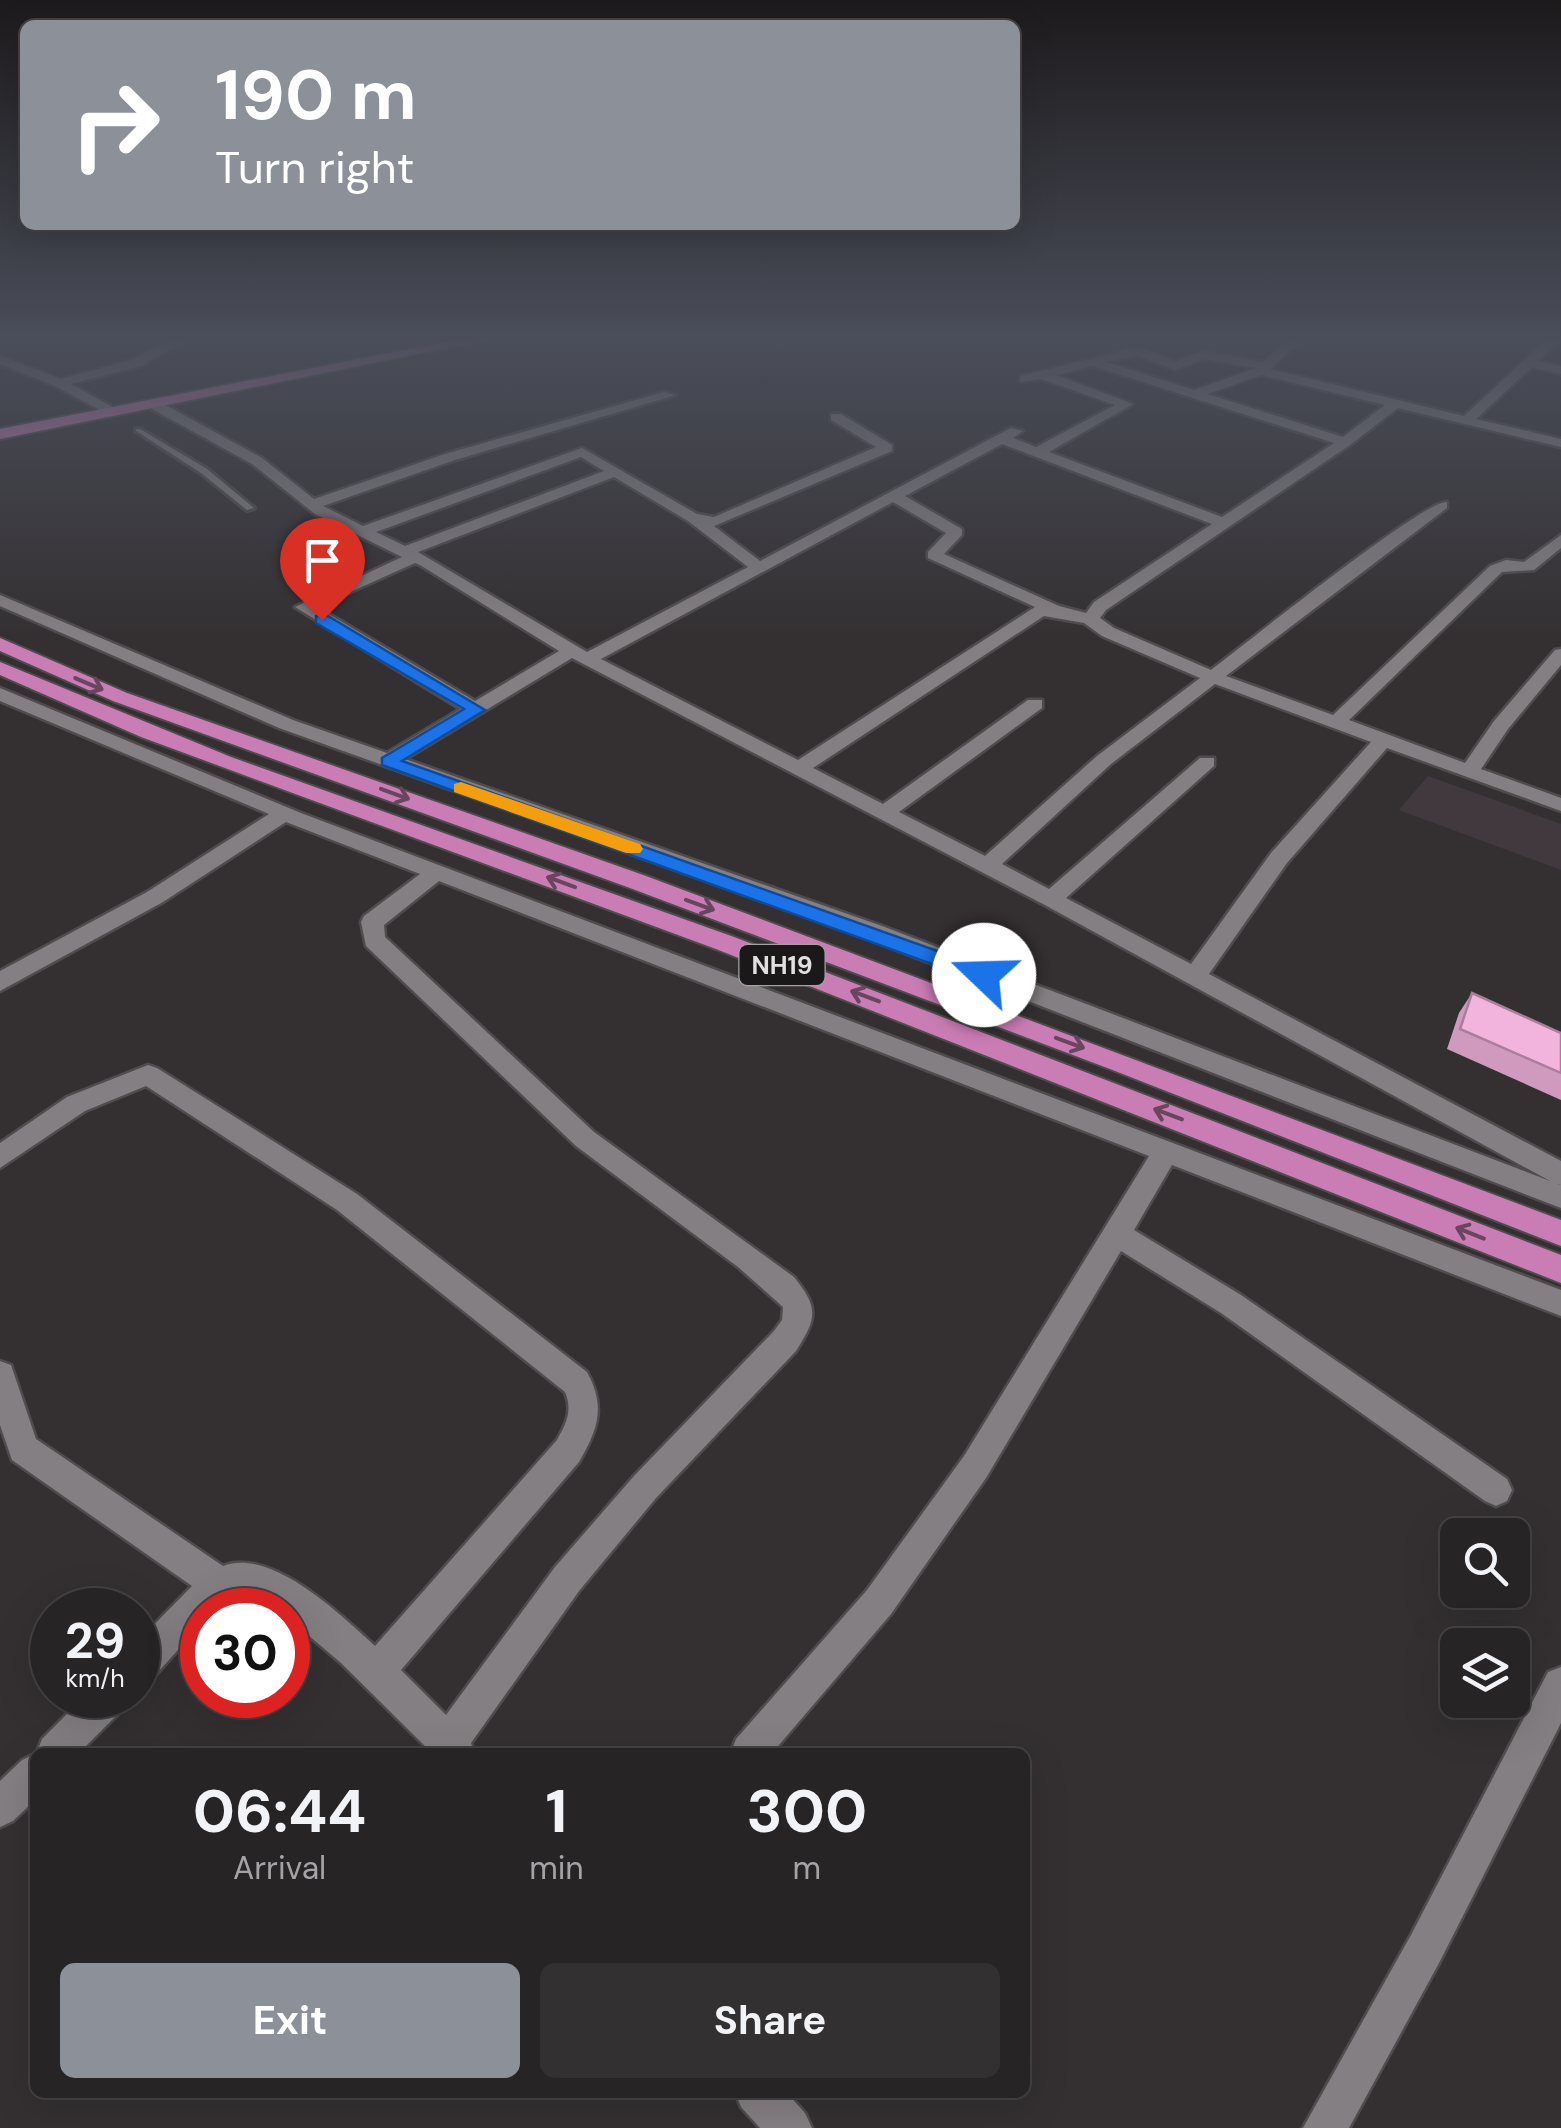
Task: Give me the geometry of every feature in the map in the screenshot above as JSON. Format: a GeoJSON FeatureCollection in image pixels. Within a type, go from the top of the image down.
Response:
{"type":"FeatureCollection","features":[{"type":"Feature","properties":{"kind":"highway","name":"NH19"},"geometry":{"type":"LineString","coordinates":[[0,644],[120,697],[638,882],[1561,1232]]}},
{"type":"Feature","properties":{"kind":"highway","name":"NH19"},"geometry":{"type":"LineString","coordinates":[[0,668],[61,697],[938,1024],[1561,1269]]}},
{"type":"Feature","properties":{"kind":"street"},"geometry":{"type":"LineString","coordinates":[[218,439],[257,461],[310,505],[409,555],[580,655],[1052,899],[1561,1174]]}},
{"type":"Feature","properties":{"kind":"street"},"geometry":{"type":"LineString","coordinates":[[310,505],[450,457],[515,439]]}},
{"type":"Feature","properties":{"kind":"street"},"geometry":{"type":"LineString","coordinates":[[559,439],[578,452]]}},
{"type":"Feature","properties":{"kind":"street"},"geometry":{"type":"LineString","coordinates":[[693,518],[710,522],[730,517],[887,448],[873,439]]}},
{"type":"Feature","properties":{"kind":"street"},"geometry":{"type":"LineString","coordinates":[[388,762],[580,655],[761,570],[1001,439]]}},
{"type":"Feature","properties":{"kind":"street"},"geometry":{"type":"LineString","coordinates":[[1016,439],[1038,452],[1222,523]]}},
{"type":"Feature","properties":{"kind":"street"},"geometry":{"type":"LineString","coordinates":[[1038,452],[1061,439]]}},
{"type":"Feature","properties":{"kind":"street"},"geometry":{"type":"LineString","coordinates":[[1337,439],[1345,442]]}},
{"type":"Feature","properties":{"kind":"street"},"geometry":{"type":"LineString","coordinates":[[1090,619],[1100,606],[1349,439]]}},
{"type":"Feature","properties":{"kind":"street"},"geometry":{"type":"LineString","coordinates":[[360,532],[578,452],[588,453],[693,518],[761,570]]}},
{"type":"Feature","properties":{"kind":"street"},"geometry":{"type":"LineString","coordinates":[[476,710],[304,607],[409,555],[617,471]]}},
{"type":"Feature","properties":{"kind":"street"},"geometry":{"type":"LineString","coordinates":[[896,497],[956,532],[934,555],[1052,610],[1090,619],[1108,632],[1212,677],[1334,724],[1561,805]]}},
{"type":"Feature","properties":{"kind":"street"},"geometry":{"type":"LineString","coordinates":[[987,866],[1104,760],[1360,566],[1390,538],[1416,526],[1442,504]]}},
{"type":"Feature","properties":{"kind":"street"},"geometry":{"type":"LineString","coordinates":[[1334,724],[1496,569],[1506,565],[1528,567],[1561,540]]}},
{"type":"Feature","properties":{"kind":"street"},"geometry":{"type":"LineString","coordinates":[[0,600],[200,689],[388,762],[874,932],[1561,1197]]}},
{"type":"Feature","properties":{"kind":"street"},"geometry":{"type":"LineString","coordinates":[[798,769],[1040,611],[1052,610]]}},
{"type":"Feature","properties":{"kind":"street"},"geometry":{"type":"LineString","coordinates":[[1469,772],[1501,725],[1561,654]]}},
{"type":"Feature","properties":{"kind":"street"},"geometry":{"type":"LineString","coordinates":[[0,694],[438,872],[809,1011],[1561,1303]]}},
{"type":"Feature","properties":{"kind":"street"},"geometry":{"type":"LineString","coordinates":[[884,813],[1035,704]]}},
{"type":"Feature","properties":{"kind":"street"},"geometry":{"type":"LineString","coordinates":[[1194,978],[1210,950],[1279,858],[1382,741]]}},
{"type":"Feature","properties":{"kind":"street"},"geometry":{"type":"LineString","coordinates":[[1052,899],[1207,762]]}},
{"type":"Feature","properties":{"kind":"street"},"geometry":{"type":"LineString","coordinates":[[0,982],[155,896],[287,812]]}},
{"type":"Feature","properties":{"kind":"street"},"geometry":{"type":"LineString","coordinates":[[160,1646],[221,1586],[240,1577],[260,1580],[320,1622],[452,1748],[568,1579],[645,1487],[786,1342],[797,1323],[798,1304],[784,1286],[585,1140],[374,940],[372,922],[438,872]]}},
{"type":"Feature","properties":{"kind":"street"},"geometry":{"type":"LineString","coordinates":[[0,1157],[76,1104],[148,1075],[347,1202],[576,1382],[588,1400],[584,1424],[568,1451],[376,1672]]}},
{"type":"Feature","properties":{"kind":"street"},"geometry":{"type":"LineString","coordinates":[[753,1748],[830,1662],[975,1467],[1166,1152]]}},
{"type":"Feature","properties":{"kind":"street"},"geometry":{"type":"LineString","coordinates":[[1119,1235],[1232,1304],[1496,1490]]}},
{"type":"Feature","properties":{"kind":"street"},"geometry":{"type":"LineString","coordinates":[[0,1376],[24,1449],[221,1586]]}},
{"type":"Feature","properties":{"kind":"street"},"geometry":{"type":"LineString","coordinates":[[1325,2128],[1425,1949],[1561,1685]]}},
{"type":"Feature","properties":{"kind":"street"},"geometry":{"type":"LineString","coordinates":[[59,1748],[88,1718]]}},
{"type":"Feature","properties":{"kind":"street"},"geometry":{"type":"LineString","coordinates":[[0,1808],[30,1778]]}},
{"type":"Feature","properties":{"kind":"street"},"geometry":{"type":"LineString","coordinates":[[762,2098],[790,2128]]}},
{"type":"Feature","properties":{"kind":"lane"},"geometry":{"type":"LineString","coordinates":[[153,439],[204,471],[250,508]]}},
{"type":"Feature","properties":{"kind":"shaded area"},"geometry":{"type":"Polygon","coordinates":[[[1428,776],[1561,824],[1561,870],[1399,810],[1428,776]]]}},
{"type":"Feature","properties":{"kind":"building"},"geometry":{"type":"Polygon","coordinates":[[[1472,993],[1561,1033],[1561,1073],[1460,1029],[1472,993]]]}},
{"type":"Feature","properties":{"kind":"slow traffic"},"geometry":{"type":"LineString","coordinates":[[461,788],[633,849]]}},
{"type":"Feature","properties":{"kind":"route"},"geometry":{"type":"LineString","coordinates":[[322,620],[476,710],[388,762],[874,932],[984,975]]}}]}
